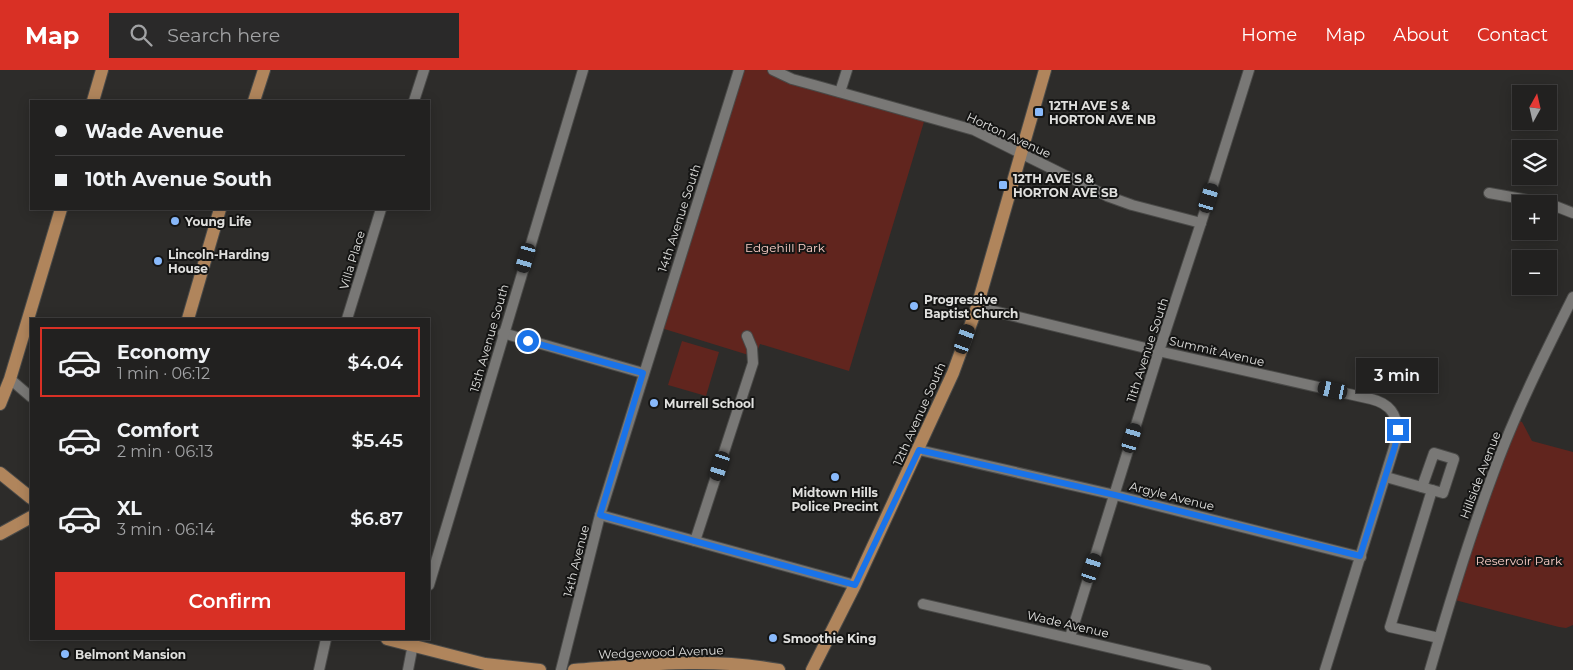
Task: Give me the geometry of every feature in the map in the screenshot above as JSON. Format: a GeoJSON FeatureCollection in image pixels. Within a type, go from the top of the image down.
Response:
{"type":"FeatureCollection","features":[{"type":"Feature","properties":{"kind":"main road"},"geometry":{"type":"LineString","coordinates":[[93,100],[102,70]]}},
{"type":"Feature","properties":{"kind":"main road"},"geometry":{"type":"LineString","coordinates":[[254,100],[264,70]]}},
{"type":"Feature","properties":{"kind":"main road","name":"12th Avenue South"},"geometry":{"type":"LineString","coordinates":[[812,670],[855,585],[953,373],[977,307],[1046,70]]}},
{"type":"Feature","properties":{"kind":"main road"},"geometry":{"type":"LineString","coordinates":[[0,404],[10,379],[61,210]]}},
{"type":"Feature","properties":{"kind":"main road"},"geometry":{"type":"LineString","coordinates":[[188,318],[220,210]]}},
{"type":"Feature","properties":{"kind":"main road"},"geometry":{"type":"LineString","coordinates":[[0,473],[30,497]]}},
{"type":"Feature","properties":{"kind":"main road"},"geometry":{"type":"LineString","coordinates":[[0,534],[30,518]]}},
{"type":"Feature","properties":{"kind":"main road"},"geometry":{"type":"LineString","coordinates":[[395,640],[413,642],[485,664],[540,670]]}},
{"type":"Feature","properties":{"kind":"main road","name":"Wedgewood Avenue"},"geometry":{"type":"LineString","coordinates":[[574,670],[712,662],[779,670]]}},
{"type":"Feature","properties":{"kind":"street"},"geometry":{"type":"LineString","coordinates":[[414,100],[424,70]]}},
{"type":"Feature","properties":{"kind":"street","name":"15th Avenue South"},"geometry":{"type":"LineString","coordinates":[[430,582],[583,70]]}},
{"type":"Feature","properties":{"kind":"street","name":"14th Avenue South"},"geometry":{"type":"LineString","coordinates":[[643,373],[739,70]]}},
{"type":"Feature","properties":{"kind":"street","name":"Horton Avenue"},"geometry":{"type":"LineString","coordinates":[[773,70],[792,79],[974,130],[1107,196],[1132,205],[1201,223]]}},
{"type":"Feature","properties":{"kind":"street"},"geometry":{"type":"LineString","coordinates":[[840,92],[847,70]]}},
{"type":"Feature","properties":{"kind":"street","name":"11th Avenue South"},"geometry":{"type":"LineString","coordinates":[[1070,637],[1249,70]]}},
{"type":"Feature","properties":{"kind":"street"},"geometry":{"type":"LineString","coordinates":[[1489,193],[1550,204],[1573,213]]}},
{"type":"Feature","properties":{"kind":"street","name":"Villa Place"},"geometry":{"type":"LineString","coordinates":[[347,318],[381,210]]}},
{"type":"Feature","properties":{"kind":"street","name":"Hillside Avenue"},"geometry":{"type":"LineString","coordinates":[[1430,670],[1472,532],[1493,472],[1533,379],[1573,297]]}},
{"type":"Feature","properties":{"kind":"street","name":"Summit Avenue"},"geometry":{"type":"LineString","coordinates":[[977,307],[1159,351],[1376,400],[1392,409],[1397,424],[1397,438],[1386,477]]}},
{"type":"Feature","properties":{"kind":"street"},"geometry":{"type":"LineString","coordinates":[[503,334],[643,373]]}},
{"type":"Feature","properties":{"kind":"street"},"geometry":{"type":"LineString","coordinates":[[695,540],[753,363],[752,348],[747,336]]}},
{"type":"Feature","properties":{"kind":"street","name":"14th Avenue"},"geometry":{"type":"LineString","coordinates":[[561,670],[600,515],[643,373]]}},
{"type":"Feature","properties":{"kind":"street"},"geometry":{"type":"LineString","coordinates":[[10,379],[30,396]]}},
{"type":"Feature","properties":{"kind":"street","name":"Argyle Avenue"},"geometry":{"type":"LineString","coordinates":[[919,450],[1115,495],[1360,556]]}},
{"type":"Feature","properties":{"kind":"street"},"geometry":{"type":"LineString","coordinates":[[1325,670],[1386,477],[1427,489],[1390,627],[1439,638]]}},
{"type":"Feature","properties":{"kind":"street"},"geometry":{"type":"LineString","coordinates":[[600,515],[855,585]]}},
{"type":"Feature","properties":{"kind":"street","name":"Wade Avenue"},"geometry":{"type":"LineString","coordinates":[[923,604],[1206,670]]}},
{"type":"Feature","properties":{"kind":"street"},"geometry":{"type":"LineString","coordinates":[[319,670],[326,640]]}},
{"type":"Feature","properties":{"kind":"street"},"geometry":{"type":"LineString","coordinates":[[408,670],[413,642]]}},
{"type":"Feature","properties":{"kind":"green space","name":"Edgehill Park"},"geometry":{"type":"Polygon","coordinates":[[[739,70],[773,70],[926,115],[849,371],[760,344],[755,357],[658,327],[739,70]]]}},
{"type":"Feature","properties":{"kind":"green space"},"geometry":{"type":"Polygon","coordinates":[[[682,341],[719,352],[706,396],[668,385],[682,341]]]}},
{"type":"Feature","properties":{"kind":"green space","name":"Reservoir Park"},"geometry":{"type":"Polygon","coordinates":[[[1515,420],[1522,422],[1532,441],[1573,452],[1573,625],[1566,628],[1451,599],[1515,420]]]}},
{"type":"Feature","properties":{"kind":"place","name":"12TH AVE S & HORTON AVE NB"},"geometry":{"type":"Point","coordinates":[1039,112]}},
{"type":"Feature","properties":{"kind":"place","name":"12TH AVE S & HORTON AVE SB"},"geometry":{"type":"Point","coordinates":[1003,185]}},
{"type":"Feature","properties":{"kind":"place","name":"Young Life"},"geometry":{"type":"Point","coordinates":[175,221]}},
{"type":"Feature","properties":{"kind":"place","name":"Lincoln-Harding House"},"geometry":{"type":"Point","coordinates":[158,261]}},
{"type":"Feature","properties":{"kind":"place","name":"Progressive Baptist Church"},"geometry":{"type":"Point","coordinates":[914,306]}},
{"type":"Feature","properties":{"kind":"place","name":"Murrell School"},"geometry":{"type":"Point","coordinates":[654,403]}},
{"type":"Feature","properties":{"kind":"place","name":"Midtown Hills Police Precint"},"geometry":{"type":"Point","coordinates":[835,477]}},
{"type":"Feature","properties":{"kind":"place","name":"Smoothie King"},"geometry":{"type":"Point","coordinates":[773,638]}},
{"type":"Feature","properties":{"kind":"place","name":"Belmont Mansion"},"geometry":{"type":"Point","coordinates":[65,654]}},
{"type":"Feature","properties":{"kind":"route"},"geometry":{"type":"LineString","coordinates":[[528,341],[643,373],[600,515],[855,585],[919,450],[1115,495],[1360,556],[1395,446],[1398,430]]}}]}
